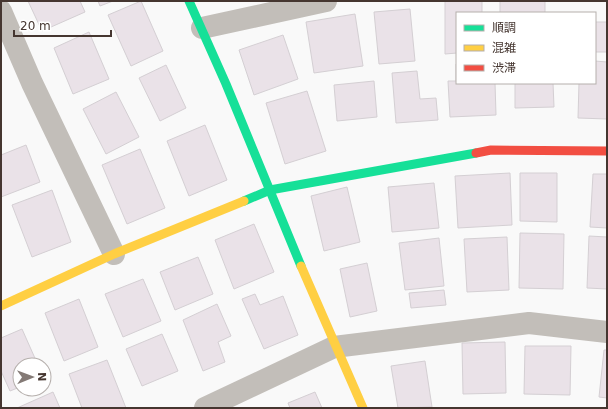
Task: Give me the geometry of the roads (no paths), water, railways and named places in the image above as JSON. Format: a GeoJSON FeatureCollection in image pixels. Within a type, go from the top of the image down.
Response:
{"type":"FeatureCollection","features":[{"type":"Feature","properties":{"kind":"street"},"geometry":{"type":"LineString","coordinates":[[189,1],[202,28],[270,190],[334,347],[363,408]]}},
{"type":"Feature","properties":{"kind":"street"},"geometry":{"type":"LineString","coordinates":[[202,28],[326,1]]}},
{"type":"Feature","properties":{"kind":"street"},"geometry":{"type":"LineString","coordinates":[[1,11],[32,83],[114,254]]}},
{"type":"Feature","properties":{"kind":"street"},"geometry":{"type":"LineString","coordinates":[[1,306],[114,254],[270,190],[491,150],[607,151]]}},
{"type":"Feature","properties":{"kind":"street"},"geometry":{"type":"LineString","coordinates":[[205,408],[334,347],[529,323],[607,332]]}}]}
